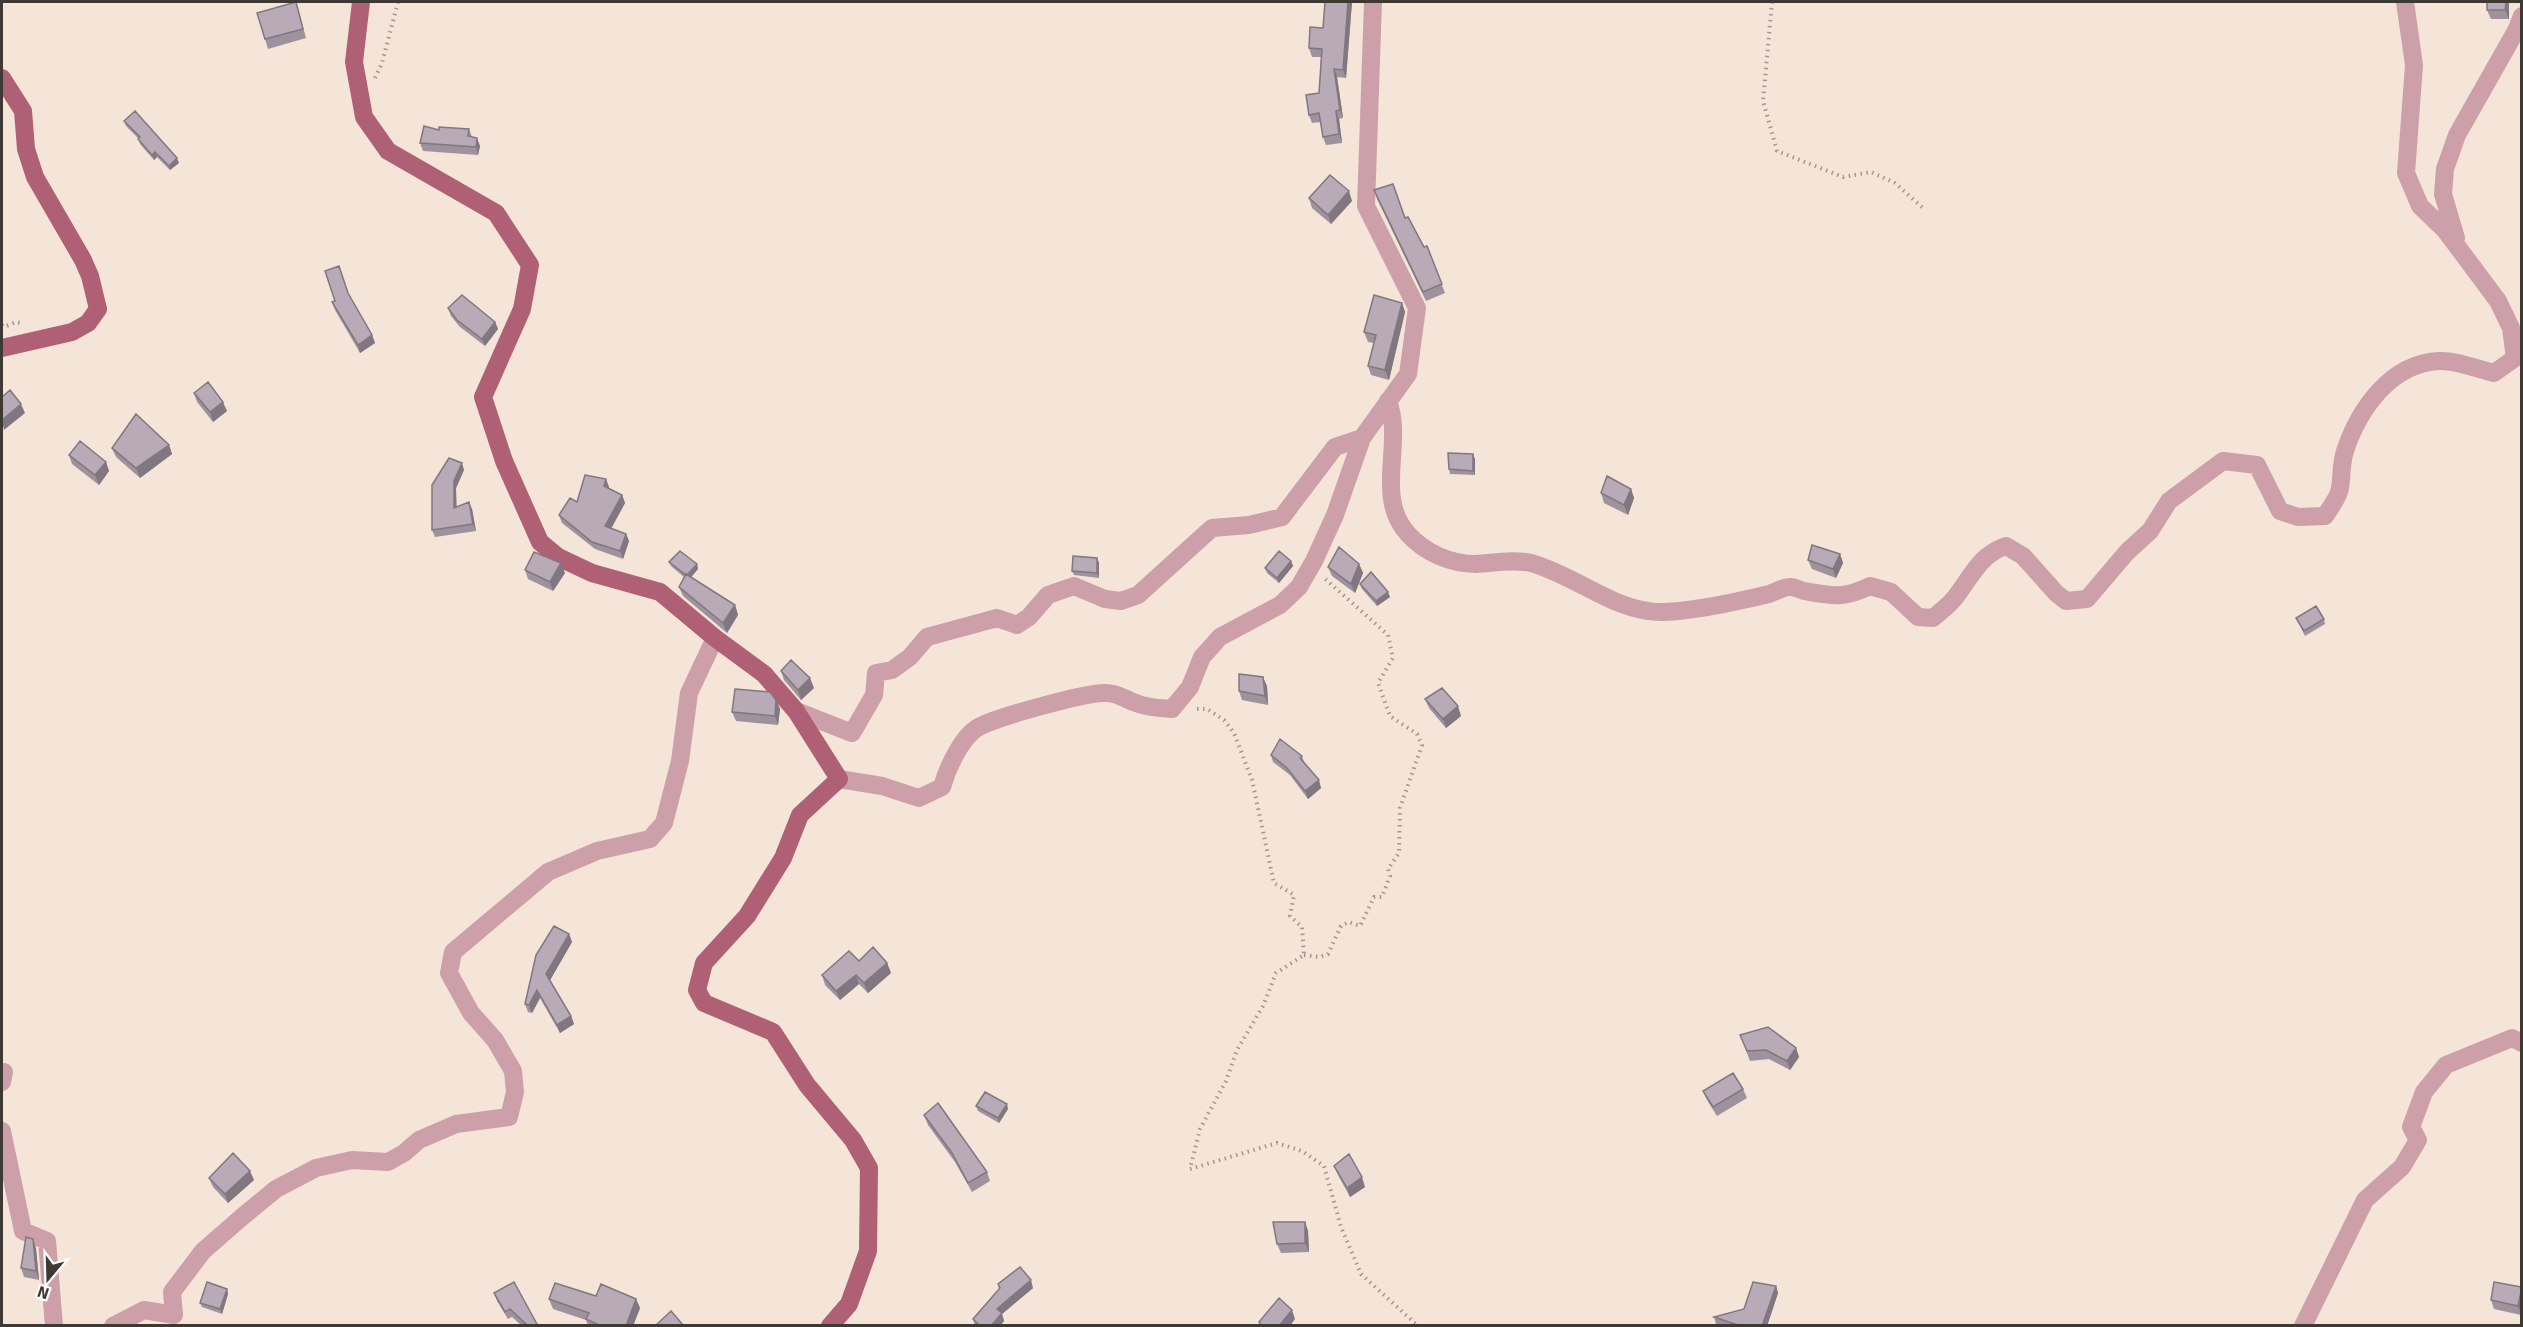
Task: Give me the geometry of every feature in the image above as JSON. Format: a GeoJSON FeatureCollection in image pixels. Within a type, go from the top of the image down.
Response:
{"type":"FeatureCollection","features":[{"type":"Feature","properties":{"kind":"main road"},"geometry":{"type":"LineString","coordinates":[[361,2],[354,62],[364,117],[388,151],[496,213],[530,265],[522,309],[483,397],[504,461],[540,542],[558,557],[592,573],[660,592],[715,638],[764,674],[796,711],[839,779],[800,815],[783,858],[747,916],[704,963],[697,990],[704,1003],[772,1032],[807,1085],[853,1140],[869,1168],[868,1251],[849,1304],[830,1326]]}},
{"type":"Feature","properties":{"kind":"main road"},"geometry":{"type":"LineString","coordinates":[[2,78],[23,111],[26,149],[34,177],[83,260],[90,276],[98,309],[88,323],[72,332],[2,348]]}},
{"type":"Feature","properties":{"kind":"street"},"geometry":{"type":"LineString","coordinates":[[839,779],[882,786],[919,798],[942,787],[948,768],[975,728],[1009,715],[1104,693],[1120,694],[1133,703],[1152,708],[1172,708],[1190,687],[1202,657],[1220,637],[1280,605],[1299,587],[1335,515],[1362,438],[1408,374],[1417,308],[1366,206],[1373,2]]}},
{"type":"Feature","properties":{"kind":"street"},"geometry":{"type":"LineString","coordinates":[[1388,401],[1391,429],[1390,477],[1395,509],[1406,532],[1424,549],[1457,562],[1528,562],[1648,612],[1672,611],[1767,595],[1791,586],[1836,597],[1853,595],[1870,586],[1891,592],[1918,617],[1933,618],[1956,596],[1980,563],[1993,550],[2006,546],[2023,556],[2066,601],[2087,599],[2127,552],[2150,531],[2169,501],[2223,460],[2257,465],[2280,511],[2298,517],[2325,516],[2340,489],[2344,453],[2354,430],[2372,399],[2392,377],[2415,366],[2441,360],[2494,373],[2515,358],[2511,328],[2498,301],[2445,230],[2421,206],[2406,173],[2414,65],[2405,2]]}},
{"type":"Feature","properties":{"kind":"street"},"geometry":{"type":"LineString","coordinates":[[2464,257],[2443,194],[2445,169],[2457,135],[2517,29],[2522,16]]}},
{"type":"Feature","properties":{"kind":"street"},"geometry":{"type":"LineString","coordinates":[[796,711],[852,733],[874,695],[876,673],[892,670],[910,657],[927,637],[997,618],[1017,625],[1029,617],[1048,595],[1074,586],[1105,599],[1121,601],[1138,595],[1212,528],[1282,518],[1335,447],[1362,438]]}},
{"type":"Feature","properties":{"kind":"street"},"geometry":{"type":"LineString","coordinates":[[114,1326],[144,1310],[176,1320],[172,1292],[203,1251],[276,1189],[316,1168],[352,1160],[388,1162],[404,1153],[419,1140],[456,1124],[509,1117],[515,1092],[513,1071],[495,1040],[471,1013],[449,973],[453,952],[548,872],[597,851],[650,839],[664,823],[680,760],[689,693],[715,638]]}},
{"type":"Feature","properties":{"kind":"street"},"geometry":{"type":"LineString","coordinates":[[2303,1326],[2365,1200],[2402,1167],[2418,1140],[2411,1127],[2424,1092],[2446,1065],[2512,1038],[2522,1043]]}},
{"type":"Feature","properties":{"kind":"street"},"geometry":{"type":"LineString","coordinates":[[2,1131],[23,1231],[47,1240],[54,1326]]}},
{"type":"Feature","properties":{"kind":"path"},"geometry":{"type":"LineString","coordinates":[[371,83],[382,63],[398,2]]}},
{"type":"Feature","properties":{"kind":"path"},"geometry":{"type":"LineString","coordinates":[[1772,2],[1763,101],[1777,151],[1843,177],[1870,172],[1894,183],[1924,209]]}},
{"type":"Feature","properties":{"kind":"path"},"geometry":{"type":"LineString","coordinates":[[1319,574],[1388,635],[1393,658],[1378,683],[1389,716],[1417,734],[1422,745],[1400,808],[1399,853],[1388,869],[1390,876],[1382,897],[1374,897],[1359,926],[1349,922],[1341,926],[1328,954],[1319,957],[1304,955],[1276,973],[1200,1129],[1190,1169],[1277,1143],[1302,1151],[1324,1166],[1341,1227],[1361,1274],[1418,1326]]}},
{"type":"Feature","properties":{"kind":"path"},"geometry":{"type":"LineString","coordinates":[[1172,708],[1207,709],[1224,720],[1234,733],[1252,780],[1274,884],[1294,894],[1290,916],[1302,927],[1304,955]]}},
{"type":"Feature","properties":{"kind":"building"},"geometry":{"type":"Polygon","coordinates":[[[296,2],[303,29],[265,39],[257,13],[296,2]]]}},
{"type":"Feature","properties":{"kind":"building"},"geometry":{"type":"Polygon","coordinates":[[[1325,2],[1348,2],[1343,70],[1334,69],[1340,110],[1336,111],[1339,134],[1323,137],[1319,113],[1309,115],[1306,95],[1319,93],[1322,49],[1309,48],[1310,27],[1323,28],[1325,2]]]}},
{"type":"Feature","properties":{"kind":"building"},"geometry":{"type":"Polygon","coordinates":[[[2487,2],[2506,2],[2505,10],[2487,10],[2487,2]]]}},
{"type":"Feature","properties":{"kind":"building"},"geometry":{"type":"Polygon","coordinates":[[[135,111],[177,158],[169,166],[155,152],[152,155],[138,139],[140,137],[124,121],[135,111]]]}},
{"type":"Feature","properties":{"kind":"building"},"geometry":{"type":"Polygon","coordinates":[[[424,126],[439,130],[439,127],[469,129],[468,136],[477,138],[476,147],[420,143],[424,126]]]}},
{"type":"Feature","properties":{"kind":"building"},"geometry":{"type":"Polygon","coordinates":[[[1330,175],[1349,191],[1328,215],[1309,198],[1330,175]]]}},
{"type":"Feature","properties":{"kind":"building"},"geometry":{"type":"Polygon","coordinates":[[[1393,184],[1405,218],[1408,217],[1424,247],[1427,246],[1442,284],[1423,292],[1374,190],[1393,184]]]}},
{"type":"Feature","properties":{"kind":"building"},"geometry":{"type":"Polygon","coordinates":[[[339,266],[348,293],[372,335],[358,345],[332,302],[335,301],[325,271],[339,266]]]}},
{"type":"Feature","properties":{"kind":"building"},"geometry":{"type":"Polygon","coordinates":[[[462,295],[495,322],[482,339],[457,320],[448,308],[462,295]]]}},
{"type":"Feature","properties":{"kind":"building"},"geometry":{"type":"Polygon","coordinates":[[[1374,295],[1402,303],[1385,370],[1368,366],[1376,335],[1364,332],[1374,295]]]}},
{"type":"Feature","properties":{"kind":"building"},"geometry":{"type":"Polygon","coordinates":[[[208,382],[223,402],[210,412],[194,393],[208,382]]]}},
{"type":"Feature","properties":{"kind":"building"},"geometry":{"type":"Polygon","coordinates":[[[10,390],[21,404],[2,420],[2,397],[10,390]]]}},
{"type":"Feature","properties":{"kind":"building"},"geometry":{"type":"Polygon","coordinates":[[[136,414],[169,445],[136,468],[112,448],[136,414]]]}},
{"type":"Feature","properties":{"kind":"building"},"geometry":{"type":"Polygon","coordinates":[[[80,441],[106,462],[95,475],[69,455],[80,441]]]}},
{"type":"Feature","properties":{"kind":"building"},"geometry":{"type":"Polygon","coordinates":[[[1448,453],[1473,454],[1473,471],[1449,469],[1448,453]]]}},
{"type":"Feature","properties":{"kind":"building"},"geometry":{"type":"Polygon","coordinates":[[[449,458],[462,463],[454,481],[454,508],[469,502],[473,524],[432,530],[432,485],[449,458]]]}},
{"type":"Feature","properties":{"kind":"building"},"geometry":{"type":"Polygon","coordinates":[[[585,475],[606,479],[604,486],[622,495],[605,526],[626,534],[620,551],[592,542],[559,515],[570,498],[577,502],[585,475]]]}},
{"type":"Feature","properties":{"kind":"building"},"geometry":{"type":"Polygon","coordinates":[[[1607,476],[1631,489],[1624,505],[1601,493],[1607,476]]]}},
{"type":"Feature","properties":{"kind":"building"},"geometry":{"type":"Polygon","coordinates":[[[1812,545],[1840,554],[1833,569],[1808,560],[1812,545]]]}},
{"type":"Feature","properties":{"kind":"building"},"geometry":{"type":"Polygon","coordinates":[[[1339,547],[1359,564],[1351,584],[1328,567],[1339,547]]]}},
{"type":"Feature","properties":{"kind":"building"},"geometry":{"type":"Polygon","coordinates":[[[680,551],[697,564],[687,575],[669,562],[680,551]]]}},
{"type":"Feature","properties":{"kind":"building"},"geometry":{"type":"Polygon","coordinates":[[[1279,551],[1291,561],[1277,578],[1265,568],[1279,551]]]}},
{"type":"Feature","properties":{"kind":"building"},"geometry":{"type":"Polygon","coordinates":[[[534,552],[561,563],[550,582],[525,570],[534,552]]]}},
{"type":"Feature","properties":{"kind":"building"},"geometry":{"type":"Polygon","coordinates":[[[1073,556],[1097,558],[1097,573],[1072,571],[1073,556]]]}},
{"type":"Feature","properties":{"kind":"building"},"geometry":{"type":"Polygon","coordinates":[[[1371,572],[1388,592],[1376,601],[1360,584],[1371,572]]]}},
{"type":"Feature","properties":{"kind":"building"},"geometry":{"type":"Polygon","coordinates":[[[686,574],[735,605],[723,623],[679,587],[686,574]]]}},
{"type":"Feature","properties":{"kind":"building"},"geometry":{"type":"Polygon","coordinates":[[[2316,606],[2324,619],[2304,631],[2296,618],[2316,606]]]}},
{"type":"Feature","properties":{"kind":"building"},"geometry":{"type":"Polygon","coordinates":[[[791,660],[810,678],[798,690],[781,671],[791,660]]]}},
{"type":"Feature","properties":{"kind":"building"},"geometry":{"type":"Polygon","coordinates":[[[1239,674],[1263,677],[1265,696],[1239,691],[1239,674]]]}},
{"type":"Feature","properties":{"kind":"building"},"geometry":{"type":"Polygon","coordinates":[[[1442,688],[1458,706],[1443,719],[1425,699],[1442,688]]]}},
{"type":"Feature","properties":{"kind":"building"},"geometry":{"type":"Polygon","coordinates":[[[735,689],[770,692],[776,700],[775,716],[732,712],[735,689]]]}},
{"type":"Feature","properties":{"kind":"building"},"geometry":{"type":"Polygon","coordinates":[[[1280,739],[1302,756],[1300,758],[1319,780],[1305,791],[1287,768],[1271,755],[1280,739]]]}},
{"type":"Feature","properties":{"kind":"building"},"geometry":{"type":"Polygon","coordinates":[[[554,926],[569,934],[546,974],[571,1016],[557,1025],[537,990],[529,1005],[525,1004],[536,955],[554,926]]]}},
{"type":"Feature","properties":{"kind":"building"},"geometry":{"type":"Polygon","coordinates":[[[873,947],[887,963],[864,983],[856,975],[836,991],[822,975],[849,951],[859,961],[873,947]]]}},
{"type":"Feature","properties":{"kind":"building"},"geometry":{"type":"Polygon","coordinates":[[[1768,1027],[1796,1048],[1787,1061],[1766,1050],[1747,1051],[1740,1035],[1768,1027]]]}},
{"type":"Feature","properties":{"kind":"building"},"geometry":{"type":"Polygon","coordinates":[[[1733,1073],[1743,1089],[1713,1107],[1703,1091],[1733,1073]]]}},
{"type":"Feature","properties":{"kind":"building"},"geometry":{"type":"Polygon","coordinates":[[[985,1092],[1007,1104],[998,1118],[976,1106],[985,1092]]]}},
{"type":"Feature","properties":{"kind":"building"},"geometry":{"type":"Polygon","coordinates":[[[938,1103],[987,1172],[968,1183],[952,1153],[924,1115],[938,1103]]]}},
{"type":"Feature","properties":{"kind":"building"},"geometry":{"type":"Polygon","coordinates":[[[233,1153],[250,1171],[225,1194],[209,1178],[233,1153]]]}},
{"type":"Feature","properties":{"kind":"building"},"geometry":{"type":"Polygon","coordinates":[[[1349,1154],[1362,1177],[1347,1188],[1334,1166],[1349,1154]]]}},
{"type":"Feature","properties":{"kind":"building"},"geometry":{"type":"Polygon","coordinates":[[[1273,1222],[1305,1222],[1305,1243],[1277,1244],[1273,1222]]]}},
{"type":"Feature","properties":{"kind":"building"},"geometry":{"type":"Polygon","coordinates":[[[26,1237],[33,1239],[36,1271],[21,1268],[26,1237]]]}},
{"type":"Feature","properties":{"kind":"building"},"geometry":{"type":"Polygon","coordinates":[[[1020,1267],[1031,1280],[997,1309],[1002,1313],[991,1326],[980,1326],[973,1319],[1000,1288],[998,1284],[1020,1267]]]}},
{"type":"Feature","properties":{"kind":"building"},"geometry":{"type":"Polygon","coordinates":[[[207,1282],[227,1289],[220,1309],[200,1303],[207,1282]]]}},
{"type":"Feature","properties":{"kind":"building"},"geometry":{"type":"Polygon","coordinates":[[[514,1282],[538,1326],[528,1326],[510,1309],[505,1312],[494,1293],[514,1282]]]}},
{"type":"Feature","properties":{"kind":"building"},"geometry":{"type":"Polygon","coordinates":[[[1753,1282],[1776,1286],[1762,1326],[1741,1326],[1714,1317],[1744,1309],[1753,1282]]]}},
{"type":"Feature","properties":{"kind":"building"},"geometry":{"type":"Polygon","coordinates":[[[2494,1282],[2522,1287],[2518,1306],[2491,1300],[2494,1282]]]}},
{"type":"Feature","properties":{"kind":"building"},"geometry":{"type":"Polygon","coordinates":[[[555,1283],[596,1296],[601,1284],[636,1299],[626,1326],[601,1326],[586,1319],[589,1313],[549,1299],[555,1283]]]}},
{"type":"Feature","properties":{"kind":"building"},"geometry":{"type":"Polygon","coordinates":[[[1279,1298],[1292,1310],[1279,1326],[1262,1326],[1259,1322],[1279,1298]]]}},
{"type":"Feature","properties":{"kind":"building"},"geometry":{"type":"Polygon","coordinates":[[[671,1311],[684,1326],[655,1326],[671,1311]]]}}]}
